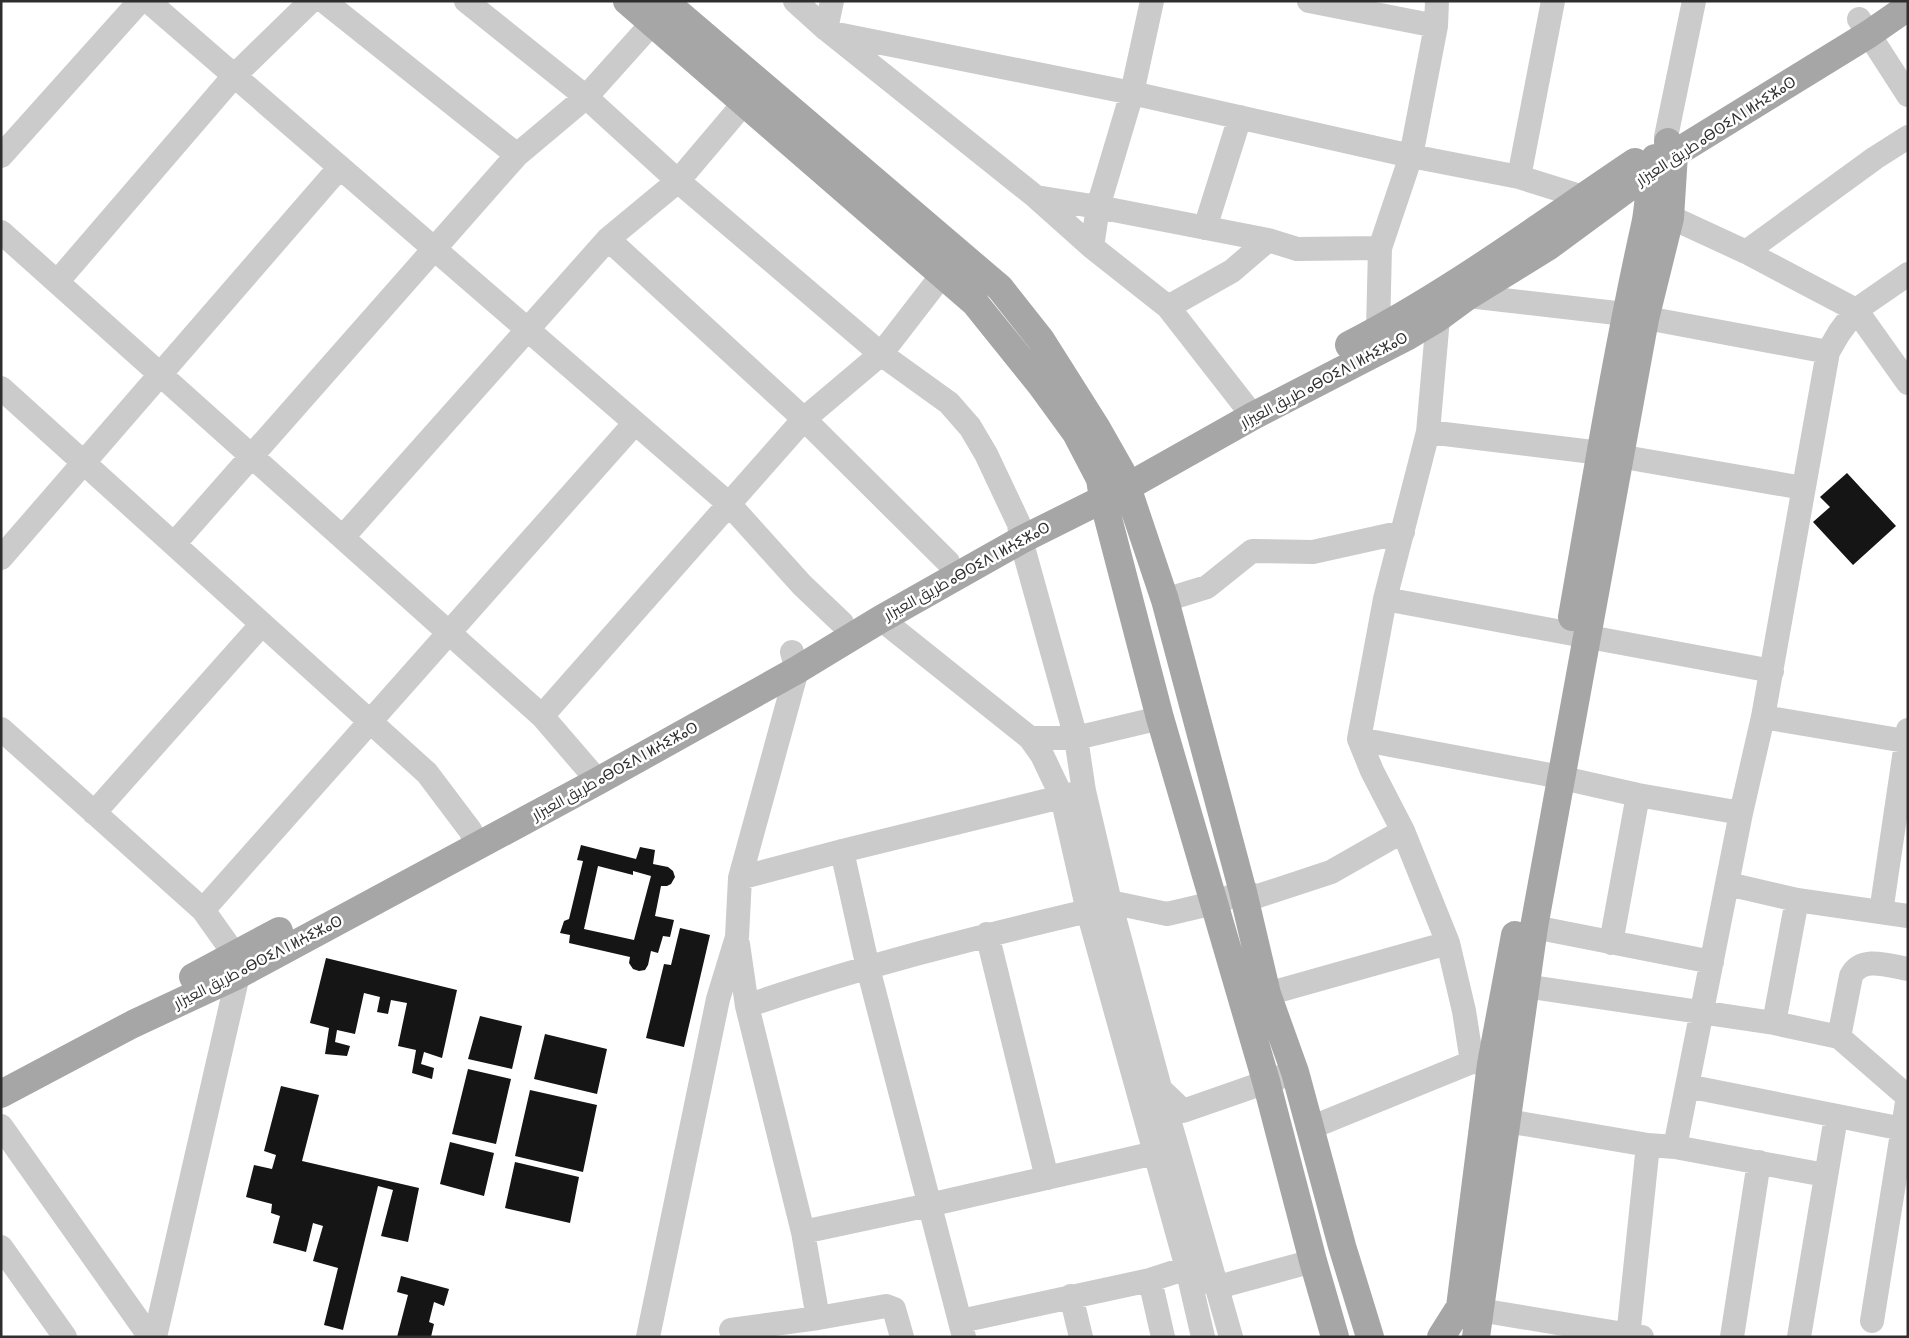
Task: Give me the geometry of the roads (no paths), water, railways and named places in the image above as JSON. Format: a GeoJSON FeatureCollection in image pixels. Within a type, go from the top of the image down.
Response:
{"type":"FeatureCollection","features":[{"type":"Feature","properties":{"kind":"main road"},"geometry":{"type":"LineString","coordinates":[[627,1],[662,10],[752,93],[942,275],[975,303],[1040,384],[1113,484],[1165,600],[1243,892],[1267,994],[1295,1072],[1342,1246],[1370,1337]]}},
{"type":"Feature","properties":{"kind":"main road","name":"طريق العيزار ⴰⴱⵔⵉⴷ ⵏ ⵍⵄⵉⵣⴰⵔ"},"geometry":{"type":"LineString","coordinates":[[1864,26],[1883,1]]}},
{"type":"Feature","properties":{"kind":"main road","name":"طريق العيزار ⴰⴱⵔⵉⴷ ⵏ ⵍⵄⵉⵣⴰⵔ"},"geometry":{"type":"LineString","coordinates":[[1248,409],[1408,336],[1436,308],[1533,232],[1582,197],[1664,145],[1864,26],[1908,7]]}},
{"type":"Feature","properties":{"kind":"main road"},"geometry":{"type":"LineString","coordinates":[[752,93],[966,258],[1000,288],[1041,340],[1096,427],[1113,484],[1160,718],[1266,1081],[1335,1337]]}},
{"type":"Feature","properties":{"kind":"main road"},"geometry":{"type":"LineString","coordinates":[[1476,1337],[1470,1309],[1494,1119],[1525,986],[1553,776],[1635,316],[1659,212],[1664,145]]}},
{"type":"Feature","properties":{"kind":"main road","name":"طريق العيزار ⴰⴱⵔⵉⴷ ⵏ ⵍⵄⵉⵣⴰⵔ"},"geometry":{"type":"LineString","coordinates":[[795,661],[842,623],[948,562],[1020,532],[1113,484],[1248,409],[1378,330],[1468,296],[1548,246],[1618,196],[1664,145]]}},
{"type":"Feature","properties":{"kind":"main road","name":"طريق العيزار ⴰⴱⵔⵉⴷ ⵏ ⵍⵄⵉⵣⴰⵔ"},"geometry":{"type":"LineString","coordinates":[[1,1094],[133,1024],[236,965],[593,775],[795,661],[881,619],[1020,532]]}},
{"type":"Feature","properties":{"kind":"main road"},"geometry":{"type":"LineString","coordinates":[[1494,1119],[1481,1063],[1553,776]]}},
{"type":"Feature","properties":{"kind":"main road","name":"طريق العيزار ⴰⴱⵔⵉⴷ ⵏ ⵍⵄⵉⵣⴰⵔ"},"geometry":{"type":"LineString","coordinates":[[1,1078],[69,1040],[142,1005],[236,965]]}},
{"type":"Feature","properties":{"kind":"main road"},"geometry":{"type":"LineString","coordinates":[[1442,1337],[1470,1309]]}},
{"type":"Feature","properties":{"kind":"street"},"geometry":{"type":"LineString","coordinates":[[1,156],[140,1]]}},
{"type":"Feature","properties":{"kind":"street"},"geometry":{"type":"LineString","coordinates":[[148,1],[729,504],[802,585],[842,623]]}},
{"type":"Feature","properties":{"kind":"street"},"geometry":{"type":"LineString","coordinates":[[57,282],[234,76],[312,1]]}},
{"type":"Feature","properties":{"kind":"street"},"geometry":{"type":"LineString","coordinates":[[324,1],[517,155]]}},
{"type":"Feature","properties":{"kind":"street"},"geometry":{"type":"LineString","coordinates":[[466,1],[586,97],[678,181],[881,354],[949,403],[970,427],[986,454],[1020,532],[1076,738],[1073,794],[1088,911],[1218,1287],[1231,1337]]}},
{"type":"Feature","properties":{"kind":"street"},"geometry":{"type":"LineString","coordinates":[[794,1],[1036,197],[1092,247],[1168,306],[1248,409]]}},
{"type":"Feature","properties":{"kind":"street"},"geometry":{"type":"LineString","coordinates":[[829,31],[832,1]]}},
{"type":"Feature","properties":{"kind":"street"},"geometry":{"type":"LineString","coordinates":[[1092,247],[1098,207],[1132,93],[1152,1]]}},
{"type":"Feature","properties":{"kind":"street"},"geometry":{"type":"LineString","coordinates":[[1309,1],[1436,26]]}},
{"type":"Feature","properties":{"kind":"street"},"geometry":{"type":"LineString","coordinates":[[1378,330],[1380,248],[1411,156],[1436,26],[1437,1]]}},
{"type":"Feature","properties":{"kind":"street"},"geometry":{"type":"LineString","coordinates":[[1519,177],[1553,1]]}},
{"type":"Feature","properties":{"kind":"street"},"geometry":{"type":"LineString","coordinates":[[1664,145],[1694,1]]}},
{"type":"Feature","properties":{"kind":"street"},"geometry":{"type":"LineString","coordinates":[[174,544],[517,155],[586,97],[662,10]]}},
{"type":"Feature","properties":{"kind":"street"},"geometry":{"type":"LineString","coordinates":[[1864,26],[1899,66],[1908,94]]}},
{"type":"Feature","properties":{"kind":"street"},"geometry":{"type":"LineString","coordinates":[[829,31],[1132,93],[1411,156],[1519,177],[1582,197],[1618,196],[1659,212],[1746,252],[1856,310],[1908,383]]}},
{"type":"Feature","properties":{"kind":"street"},"geometry":{"type":"LineString","coordinates":[[343,538],[608,239],[678,181],[752,93]]}},
{"type":"Feature","properties":{"kind":"street"},"geometry":{"type":"LineString","coordinates":[[1206,228],[1240,117]]}},
{"type":"Feature","properties":{"kind":"street"},"geometry":{"type":"LineString","coordinates":[[1746,252],[1875,158],[1908,137]]}},
{"type":"Feature","properties":{"kind":"street"},"geometry":{"type":"LineString","coordinates":[[2,556],[340,167]]}},
{"type":"Feature","properties":{"kind":"street"},"geometry":{"type":"LineString","coordinates":[[1036,197],[1268,240],[1297,250],[1380,248]]}},
{"type":"Feature","properties":{"kind":"street"},"geometry":{"type":"LineString","coordinates":[[1,232],[542,716],[593,775]]}},
{"type":"Feature","properties":{"kind":"street"},"geometry":{"type":"LineString","coordinates":[[608,239],[804,419],[948,562]]}},
{"type":"Feature","properties":{"kind":"street"},"geometry":{"type":"LineString","coordinates":[[1168,306],[1232,271],[1268,240]]}},
{"type":"Feature","properties":{"kind":"street"},"geometry":{"type":"LineString","coordinates":[[542,716],[804,419],[881,354],[942,275],[966,258]]}},
{"type":"Feature","properties":{"kind":"street"},"geometry":{"type":"LineString","coordinates":[[1675,1147],[1741,813],[1772,671],[1828,352],[1839,332],[1856,310],[1908,274]]}},
{"type":"Feature","properties":{"kind":"street"},"geometry":{"type":"LineString","coordinates":[[1468,296],[1635,316],[1828,352]]}},
{"type":"Feature","properties":{"kind":"street"},"geometry":{"type":"LineString","coordinates":[[1310,1128],[1481,1063],[1464,1011],[1448,943],[1403,832],[1369,765],[1359,739],[1385,599],[1428,432],[1436,308]]}},
{"type":"Feature","properties":{"kind":"street"},"geometry":{"type":"LineString","coordinates":[[1,388],[427,773],[474,838]]}},
{"type":"Feature","properties":{"kind":"street"},"geometry":{"type":"LineString","coordinates":[[203,910],[635,423]]}},
{"type":"Feature","properties":{"kind":"street"},"geometry":{"type":"LineString","coordinates":[[1428,432],[1610,454],[1803,488]]}},
{"type":"Feature","properties":{"kind":"street"},"geometry":{"type":"LineString","coordinates":[[1165,600],[1207,587],[1252,552],[1313,552],[1402,532]]}},
{"type":"Feature","properties":{"kind":"street"},"geometry":{"type":"LineString","coordinates":[[1385,599],[1772,671]]}},
{"type":"Feature","properties":{"kind":"street"},"geometry":{"type":"LineString","coordinates":[[881,619],[1030,738],[1073,794],[1110,902],[1149,1092],[1155,1153],[1203,1337]]}},
{"type":"Feature","properties":{"kind":"street"},"geometry":{"type":"LineString","coordinates":[[94,813],[262,624]]}},
{"type":"Feature","properties":{"kind":"street"},"geometry":{"type":"LineString","coordinates":[[795,661],[740,878],[737,936],[747,1006],[803,1232],[818,1318]]}},
{"type":"Feature","properties":{"kind":"street"},"geometry":{"type":"LineString","coordinates":[[1763,717],[1906,749],[1881,912]]}},
{"type":"Feature","properties":{"kind":"street"},"geometry":{"type":"LineString","coordinates":[[1030,738],[1076,738],[1160,718]]}},
{"type":"Feature","properties":{"kind":"street"},"geometry":{"type":"LineString","coordinates":[[1,729],[203,910],[236,965],[155,1337]]}},
{"type":"Feature","properties":{"kind":"street"},"geometry":{"type":"LineString","coordinates":[[1359,739],[1553,776],[1638,795],[1741,813]]}},
{"type":"Feature","properties":{"kind":"street"},"geometry":{"type":"LineString","coordinates":[[740,878],[1073,794]]}},
{"type":"Feature","properties":{"kind":"street"},"geometry":{"type":"LineString","coordinates":[[1611,943],[1638,795]]}},
{"type":"Feature","properties":{"kind":"street"},"geometry":{"type":"LineString","coordinates":[[1110,902],[1167,914],[1214,903],[1243,892],[1258,896],[1331,872],[1403,832]]}},
{"type":"Feature","properties":{"kind":"street"},"geometry":{"type":"LineString","coordinates":[[842,851],[868,968],[963,1329],[1071,1296],[1150,1280],[1186,1268],[1218,1287],[1313,1261]]}},
{"type":"Feature","properties":{"kind":"street"},"geometry":{"type":"LineString","coordinates":[[1728,884],[1797,900],[1908,916]]}},
{"type":"Feature","properties":{"kind":"street"},"geometry":{"type":"LineString","coordinates":[[1774,1023],[1797,900]]}},
{"type":"Feature","properties":{"kind":"street"},"geometry":{"type":"LineString","coordinates":[[747,1006],[796,989],[987,934],[1088,911]]}},
{"type":"Feature","properties":{"kind":"street"},"geometry":{"type":"LineString","coordinates":[[1534,927],[1712,962]]}},
{"type":"Feature","properties":{"kind":"street"},"geometry":{"type":"LineString","coordinates":[[987,934],[1047,1178]]}},
{"type":"Feature","properties":{"kind":"street"},"geometry":{"type":"LineString","coordinates":[[648,1337],[718,999],[737,936]]}},
{"type":"Feature","properties":{"kind":"street"},"geometry":{"type":"LineString","coordinates":[[1267,994],[1448,943]]}},
{"type":"Feature","properties":{"kind":"street"},"geometry":{"type":"LineString","coordinates":[[1839,1037],[1851,976],[1854,970],[1870,963],[1908,969]]}},
{"type":"Feature","properties":{"kind":"street"},"geometry":{"type":"LineString","coordinates":[[1525,986],[1774,1023],[1839,1037],[1908,1097],[1905,1130],[1872,1322]]}},
{"type":"Feature","properties":{"kind":"street"},"geometry":{"type":"LineString","coordinates":[[1149,1092],[1183,1111],[1295,1072]]}},
{"type":"Feature","properties":{"kind":"street"},"geometry":{"type":"LineString","coordinates":[[1687,1086],[1905,1130]]}},
{"type":"Feature","properties":{"kind":"street"},"geometry":{"type":"LineString","coordinates":[[1799,1337],[1836,1117]]}},
{"type":"Feature","properties":{"kind":"street"},"geometry":{"type":"LineString","coordinates":[[1494,1119],[1648,1145],[1675,1147],[1825,1175]]}},
{"type":"Feature","properties":{"kind":"street"},"geometry":{"type":"LineString","coordinates":[[1,1126],[150,1337]]}},
{"type":"Feature","properties":{"kind":"street"},"geometry":{"type":"LineString","coordinates":[[1470,1309],[1633,1336],[1648,1145]]}},
{"type":"Feature","properties":{"kind":"street"},"geometry":{"type":"LineString","coordinates":[[803,1232],[1155,1153]]}},
{"type":"Feature","properties":{"kind":"street"},"geometry":{"type":"LineString","coordinates":[[1732,1337],[1759,1162]]}},
{"type":"Feature","properties":{"kind":"street"},"geometry":{"type":"LineString","coordinates":[[1,1247],[65,1337]]}},
{"type":"Feature","properties":{"kind":"street"},"geometry":{"type":"LineString","coordinates":[[1150,1280],[1163,1337]]}},
{"type":"Feature","properties":{"kind":"street"},"geometry":{"type":"LineString","coordinates":[[1071,1296],[1081,1337]]}},
{"type":"Feature","properties":{"kind":"street"},"geometry":{"type":"LineString","coordinates":[[727,1334],[890,1306],[896,1314],[902,1337]]}},
{"type":"Feature","properties":{"kind":"street"},"geometry":{"type":"LineString","coordinates":[[654,1312],[666,1337]]}}]}
